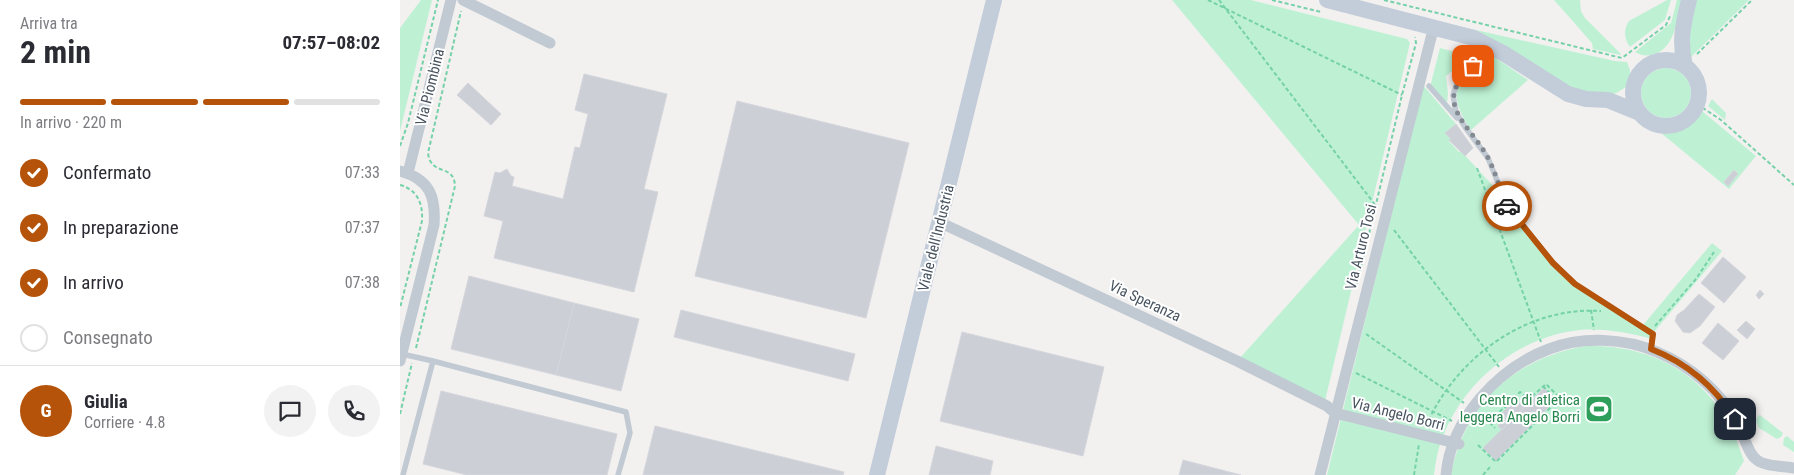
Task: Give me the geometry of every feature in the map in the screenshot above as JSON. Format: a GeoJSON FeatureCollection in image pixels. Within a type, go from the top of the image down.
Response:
{"type":"FeatureCollection","features":[{"type":"Feature","properties":{"kind":"street","name":"Via Piombina"},"geometry":{"type":"LineString","coordinates":[[404,172],[451,0]]}},
{"type":"Feature","properties":{"kind":"street"},"geometry":{"type":"LineString","coordinates":[[463,0],[550,42]]}},
{"type":"Feature","properties":{"kind":"street","name":"Viale dell'Industria"},"geometry":{"type":"LineString","coordinates":[[877,475],[994,0]]}},
{"type":"Feature","properties":{"kind":"street"},"geometry":{"type":"LineString","coordinates":[[1327,0],[1434,26],[1474,38],[1499,50],[1568,94],[1586,99],[1608,100],[1640,113],[1651,122],[1664,126],[1671,126],[1684,121],[1694,110],[1697,104],[1698,87],[1691,72],[1685,66],[1668,61],[1660,61],[1641,72],[1634,85],[1619,96],[1608,100]]}},
{"type":"Feature","properties":{"kind":"street"},"geometry":{"type":"LineString","coordinates":[[1685,66],[1681,44],[1682,30],[1689,0]]}},
{"type":"Feature","properties":{"kind":"street","name":"Via Arturo Tosi"},"geometry":{"type":"LineString","coordinates":[[1320,475],[1434,26]]}},
{"type":"Feature","properties":{"kind":"street"},"geometry":{"type":"LineString","coordinates":[[1660,61],[1682,30]]}},
{"type":"Feature","properties":{"kind":"street"},"geometry":{"type":"LineString","coordinates":[[1634,85],[1634,100],[1640,113]]}},
{"type":"Feature","properties":{"kind":"street"},"geometry":{"type":"LineString","coordinates":[[401,358],[434,225],[435,211],[434,200],[430,190],[424,183],[404,172]]}},
{"type":"Feature","properties":{"kind":"street","name":"Via Speranza"},"geometry":{"type":"LineString","coordinates":[[940,222],[1237,361],[1327,406],[1335,413]]}},
{"type":"Feature","properties":{"kind":"street","name":"Via Angelo Borri"},"geometry":{"type":"LineString","coordinates":[[1446,475],[1447,464],[1462,426],[1472,409],[1505,374],[1521,362],[1544,351],[1570,343],[1595,341],[1626,342],[1651,349],[1680,363],[1717,394],[1735,419],[1751,453],[1757,461],[1794,468]]}},
{"type":"Feature","properties":{"kind":"street","name":"Via Angelo Borri"},"geometry":{"type":"LineString","coordinates":[[1335,413],[1456,443]]}},
{"type":"Feature","properties":{"kind":"lane"},"geometry":{"type":"LineString","coordinates":[[1465,127],[1456,112],[1453,96],[1457,83],[1463,74],[1473,66],[1499,50]]}},
{"type":"Feature","properties":{"kind":"lane"},"geometry":{"type":"LineString","coordinates":[[1429,86],[1465,127],[1488,158],[1507,205],[1524,229],[1553,263],[1575,284],[1653,334],[1651,349]]}},
{"type":"Feature","properties":{"kind":"lane"},"geometry":{"type":"LineString","coordinates":[[401,358],[433,360],[626,412],[630,433],[618,475]]}},
{"type":"Feature","properties":{"kind":"lane"},"geometry":{"type":"LineString","coordinates":[[403,475],[433,360]]}},
{"type":"Feature","properties":{"kind":"path"},"geometry":{"type":"LineString","coordinates":[[400,146],[408,123],[438,0]]}},
{"type":"Feature","properties":{"kind":"path"},"geometry":{"type":"LineString","coordinates":[[1208,0],[1402,95]]}},
{"type":"Feature","properties":{"kind":"path"},"geometry":{"type":"LineString","coordinates":[[1219,0],[1505,374]]}},
{"type":"Feature","properties":{"kind":"path"},"geometry":{"type":"LineString","coordinates":[[1384,0],[1622,58],[1666,25],[1672,9]]}},
{"type":"Feature","properties":{"kind":"path"},"geometry":{"type":"LineString","coordinates":[[1685,66],[1752,0]]}},
{"type":"Feature","properties":{"kind":"path"},"geometry":{"type":"LineString","coordinates":[[1355,291],[1416,43],[1416,39],[1412,35]]}},
{"type":"Feature","properties":{"kind":"path"},"geometry":{"type":"LineString","coordinates":[[1697,104],[1721,120],[1794,185]]}},
{"type":"Feature","properties":{"kind":"path"},"geometry":{"type":"LineString","coordinates":[[1477,168],[1544,351]]}},
{"type":"Feature","properties":{"kind":"path"},"geometry":{"type":"LineString","coordinates":[[400,185],[416,193],[422,204],[423,212],[400,308]]}},
{"type":"Feature","properties":{"kind":"path"},"geometry":{"type":"LineString","coordinates":[[1649,332],[1696,279],[1714,252]]}},
{"type":"Feature","properties":{"kind":"path"},"geometry":{"type":"LineString","coordinates":[[1414,475],[1422,435],[1432,411],[1464,368],[1485,349],[1513,331],[1534,322],[1562,314],[1590,310],[1616,312]]}},
{"type":"Feature","properties":{"kind":"path"},"geometry":{"type":"LineString","coordinates":[[1590,310],[1595,341]]}},
{"type":"Feature","properties":{"kind":"path"},"geometry":{"type":"LineString","coordinates":[[1364,342],[1366,334],[1472,409]]}},
{"type":"Feature","properties":{"kind":"path"},"geometry":{"type":"LineString","coordinates":[[1356,373],[1462,426]]}},
{"type":"Feature","properties":{"kind":"path"},"geometry":{"type":"LineString","coordinates":[[1483,475],[1560,398],[1546,384],[1528,400],[1520,392],[1489,422],[1495,428]]}},
{"type":"Feature","properties":{"kind":"path"},"geometry":{"type":"LineString","coordinates":[[1543,386],[1554,398]]}},
{"type":"Feature","properties":{"kind":"path"},"geometry":{"type":"LineString","coordinates":[[1488,391],[1505,407]]}},
{"type":"Feature","properties":{"kind":"path"},"geometry":{"type":"LineString","coordinates":[[1478,445],[1496,462]]}},
{"type":"Feature","properties":{"kind":"green space"},"geometry":{"type":"Polygon","coordinates":[[[421,0],[432,0],[400,131],[400,28],[421,0]]]}},
{"type":"Feature","properties":{"kind":"green space"},"geometry":{"type":"Polygon","coordinates":[[[1172,0],[1251,0],[1407,39],[1410,43],[1325,401],[1239,359],[1359,225],[1172,0]]]}},
{"type":"Feature","properties":{"kind":"green space"},"geometry":{"type":"Polygon","coordinates":[[[1554,0],[1580,0],[1581,11],[1585,18],[1621,54],[1593,49],[1592,43],[1554,0]]]}},
{"type":"Feature","properties":{"kind":"green space"},"geometry":{"type":"Polygon","coordinates":[[[1667,0],[1671,0],[1665,20],[1630,47],[1626,41],[1625,34],[1629,21],[1667,0]]]}},
{"type":"Feature","properties":{"kind":"green space"},"geometry":{"type":"Polygon","coordinates":[[[1677,0],[1682,0],[1674,34],[1665,48],[1658,53],[1648,55],[1635,52],[1671,23],[1677,0]]]}},
{"type":"Feature","properties":{"kind":"green space"},"geometry":{"type":"Polygon","coordinates":[[[1696,0],[1749,0],[1689,59],[1686,39],[1696,0]]]}},
{"type":"Feature","properties":{"kind":"green space"},"geometry":{"type":"Polygon","coordinates":[[[1449,24],[1615,61],[1627,62],[1630,70],[1630,79],[1626,87],[1614,94],[1576,91],[1449,24]]]}},
{"type":"Feature","properties":{"kind":"green space"},"geometry":{"type":"Polygon","coordinates":[[[1440,48],[1467,55],[1463,62],[1446,76],[1447,103],[1430,87],[1440,48]]]}},
{"type":"Feature","properties":{"kind":"green space"},"geometry":{"type":"Polygon","coordinates":[[[1493,56],[1528,80],[1471,130],[1459,109],[1457,102],[1458,87],[1469,70],[1493,56]]]}},
{"type":"Feature","properties":{"kind":"green space"},"geometry":{"type":"Polygon","coordinates":[[[1661,68],[1671,68],[1684,75],[1691,88],[1691,98],[1684,111],[1671,118],[1661,118],[1652,114],[1645,107],[1641,98],[1641,88],[1645,79],[1652,72],[1661,68]]]}},
{"type":"Feature","properties":{"kind":"green space"},"geometry":{"type":"Polygon","coordinates":[[[1423,85],[1456,124],[1445,133],[1451,139],[1449,141],[1459,152],[1461,151],[1495,188],[1524,229],[1575,284],[1653,334],[1652,339],[1617,332],[1580,330],[1558,334],[1537,341],[1517,351],[1498,364],[1466,395],[1442,439],[1437,454],[1434,475],[1327,475],[1423,85]]]}},
{"type":"Feature","properties":{"kind":"green space"},"geometry":{"type":"Polygon","coordinates":[[[1712,99],[1726,113],[1725,120],[1708,106],[1712,99]]]}},
{"type":"Feature","properties":{"kind":"green space"},"geometry":{"type":"Polygon","coordinates":[[[1702,111],[1756,156],[1729,189],[1661,133],[1674,132],[1685,128],[1702,111]]]}},
{"type":"Feature","properties":{"kind":"green space"},"geometry":{"type":"Polygon","coordinates":[[[1712,243],[1722,251],[1654,332],[1643,325],[1712,243]]]}},
{"type":"Feature","properties":{"kind":"green space","name":"Centro di atletica leggera Angelo Borri"},"geometry":{"type":"Polygon","coordinates":[[[1586,346],[1614,347],[1640,353],[1664,362],[1686,375],[1705,391],[1721,411],[1734,434],[1744,461],[1735,475],[1451,475],[1458,450],[1468,427],[1481,406],[1497,388],[1516,373],[1537,361],[1560,352],[1586,346]]]}},
{"type":"Feature","properties":{"kind":"green space"},"geometry":{"type":"Polygon","coordinates":[[[1760,415],[1783,433],[1781,437],[1777,439],[1759,428],[1756,421],[1760,415]]]}},
{"type":"Feature","properties":{"kind":"green space"},"geometry":{"type":"Polygon","coordinates":[[[1787,436],[1794,442],[1794,452],[1783,445],[1784,438],[1787,436]]]}},
{"type":"Feature","properties":{"kind":"building"},"geometry":{"type":"Polygon","coordinates":[[[584,74],[667,94],[644,189],[658,192],[634,292],[494,258],[503,221],[484,216],[495,172],[500,173],[507,169],[511,176],[514,177],[512,186],[563,199],[575,147],[580,148],[588,114],[575,110],[584,74]]]}},
{"type":"Feature","properties":{"kind":"building"},"geometry":{"type":"Polygon","coordinates":[[[468,83],[501,114],[491,125],[457,95],[468,83]]]}},
{"type":"Feature","properties":{"kind":"building"},"geometry":{"type":"Polygon","coordinates":[[[737,101],[909,143],[866,318],[695,276],[737,101]]]}},
{"type":"Feature","properties":{"kind":"building"},"geometry":{"type":"Polygon","coordinates":[[[1456,124],[1473,148],[1465,156],[1449,140],[1451,139],[1445,133],[1456,124]]]}},
{"type":"Feature","properties":{"kind":"building"},"geometry":{"type":"Polygon","coordinates":[[[1734,170],[1738,174],[1728,186],[1724,182],[1734,170]]]}},
{"type":"Feature","properties":{"kind":"building"},"geometry":{"type":"Polygon","coordinates":[[[1723,257],[1746,277],[1724,303],[1701,283],[1723,257]]]}},
{"type":"Feature","properties":{"kind":"building"},"geometry":{"type":"Polygon","coordinates":[[[469,276],[574,303],[556,375],[451,349],[469,276]]]}},
{"type":"Feature","properties":{"kind":"building"},"geometry":{"type":"Polygon","coordinates":[[[1760,290],[1764,294],[1759,299],[1756,295],[1760,290]]]}},
{"type":"Feature","properties":{"kind":"building"},"geometry":{"type":"Polygon","coordinates":[[[1699,294],[1715,307],[1700,326],[1690,333],[1683,332],[1675,321],[1677,315],[1699,294]]]}},
{"type":"Feature","properties":{"kind":"building"},"geometry":{"type":"Polygon","coordinates":[[[574,303],[639,319],[621,391],[556,375],[574,303]]]}},
{"type":"Feature","properties":{"kind":"building"},"geometry":{"type":"Polygon","coordinates":[[[681,310],[855,354],[848,381],[674,337],[681,310]]]}},
{"type":"Feature","properties":{"kind":"building"},"geometry":{"type":"Polygon","coordinates":[[[1746,321],[1755,329],[1747,339],[1737,330],[1746,321]]]}},
{"type":"Feature","properties":{"kind":"building"},"geometry":{"type":"Polygon","coordinates":[[[1718,323],[1739,341],[1723,360],[1702,343],[1718,323]]]}},
{"type":"Feature","properties":{"kind":"building"},"geometry":{"type":"Polygon","coordinates":[[[962,332],[1104,367],[1083,456],[940,421],[962,332]]]}},
{"type":"Feature","properties":{"kind":"building"},"geometry":{"type":"Polygon","coordinates":[[[1544,388],[1556,400],[1496,461],[1483,448],[1544,388]]]}},
{"type":"Feature","properties":{"kind":"building"},"geometry":{"type":"Polygon","coordinates":[[[441,391],[617,434],[607,475],[467,475],[423,464],[441,391]]]}},
{"type":"Feature","properties":{"kind":"building"},"geometry":{"type":"Polygon","coordinates":[[[1525,399],[1529,403],[1502,430],[1498,426],[1503,412],[1513,402],[1522,402],[1525,399]]]}},
{"type":"Feature","properties":{"kind":"building"},"geometry":{"type":"Polygon","coordinates":[[[655,426],[844,472],[843,475],[643,475],[655,426]]]}},
{"type":"Feature","properties":{"kind":"building"},"geometry":{"type":"Polygon","coordinates":[[[936,446],[993,461],[990,475],[929,475],[936,446]]]}},
{"type":"Feature","properties":{"kind":"building"},"geometry":{"type":"Polygon","coordinates":[[[1183,460],[1241,475],[1179,475],[1183,460]]]}},
{"type":"Feature","properties":{"kind":"way so far"},"geometry":{"type":"LineString","coordinates":[[1473,66],[1463,74],[1457,83],[1453,96],[1456,112],[1488,158],[1507,206]]}},
{"type":"Feature","properties":{"kind":"place","name":"Centro di atletica leggera Angelo Borri"},"geometry":{"type":"Point","coordinates":[1599,409]}},
{"type":"Feature","properties":{"kind":"route"},"geometry":{"type":"LineString","coordinates":[[1507,206],[1553,263],[1575,284],[1653,334],[1651,349],[1680,363],[1700,378],[1717,394],[1735,419]]}}]}
